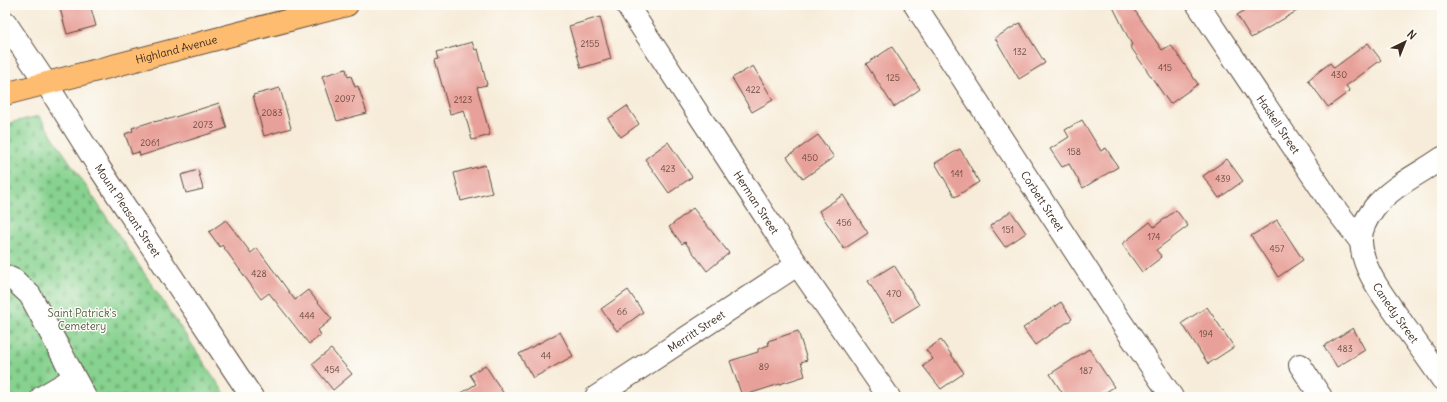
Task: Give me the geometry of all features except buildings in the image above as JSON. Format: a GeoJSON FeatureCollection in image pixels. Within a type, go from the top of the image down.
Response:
{"type":"FeatureCollection","features":[{"type":"Feature","properties":{"kind":"main road","name":"Highland Avenue"},"geometry":{"type":"LineString","coordinates":[[5,94],[347,5]]}},
{"type":"Feature","properties":{"kind":"street","name":"Herman Street"},"geometry":{"type":"LineString","coordinates":[[627,5],[797,265],[888,397]]}},
{"type":"Feature","properties":{"kind":"street","name":"Corbett Street"},"geometry":{"type":"LineString","coordinates":[[915,5],[1172,397]]}},
{"type":"Feature","properties":{"kind":"street","name":"Haskell Street"},"geometry":{"type":"LineString","coordinates":[[1198,5],[1333,206],[1361,242]]}},
{"type":"Feature","properties":{"kind":"street","name":"Mount Pleasant Street"},"geometry":{"type":"LineString","coordinates":[[5,22],[46,83],[98,166],[252,397]]}},
{"type":"Feature","properties":{"kind":"street"},"geometry":{"type":"LineString","coordinates":[[1361,242],[1361,233],[1366,220],[1383,199],[1407,179],[1442,158]]}},
{"type":"Feature","properties":{"kind":"street","name":"Canedy Street"},"geometry":{"type":"LineString","coordinates":[[1361,242],[1364,260],[1380,290],[1442,379]]}},
{"type":"Feature","properties":{"kind":"street","name":"Merritt Street"},"geometry":{"type":"LineString","coordinates":[[596,397],[797,265]]}},
{"type":"Feature","properties":{"kind":"street"},"geometry":{"type":"LineString","coordinates":[[5,276],[14,280],[30,295],[85,397]]}},
{"type":"Feature","properties":{"kind":"street"},"geometry":{"type":"LineString","coordinates":[[1300,365],[1321,397]]}},
{"type":"Feature","properties":{"kind":"street"},"geometry":{"type":"LineString","coordinates":[[42,397],[74,378]]}},
{"type":"Feature","properties":{"kind":"green space","name":"Saint Patrick's Cemetery"},"geometry":{"type":"Polygon","coordinates":[[[39,116],[227,397],[5,397],[5,124],[39,116]]]}}]}
